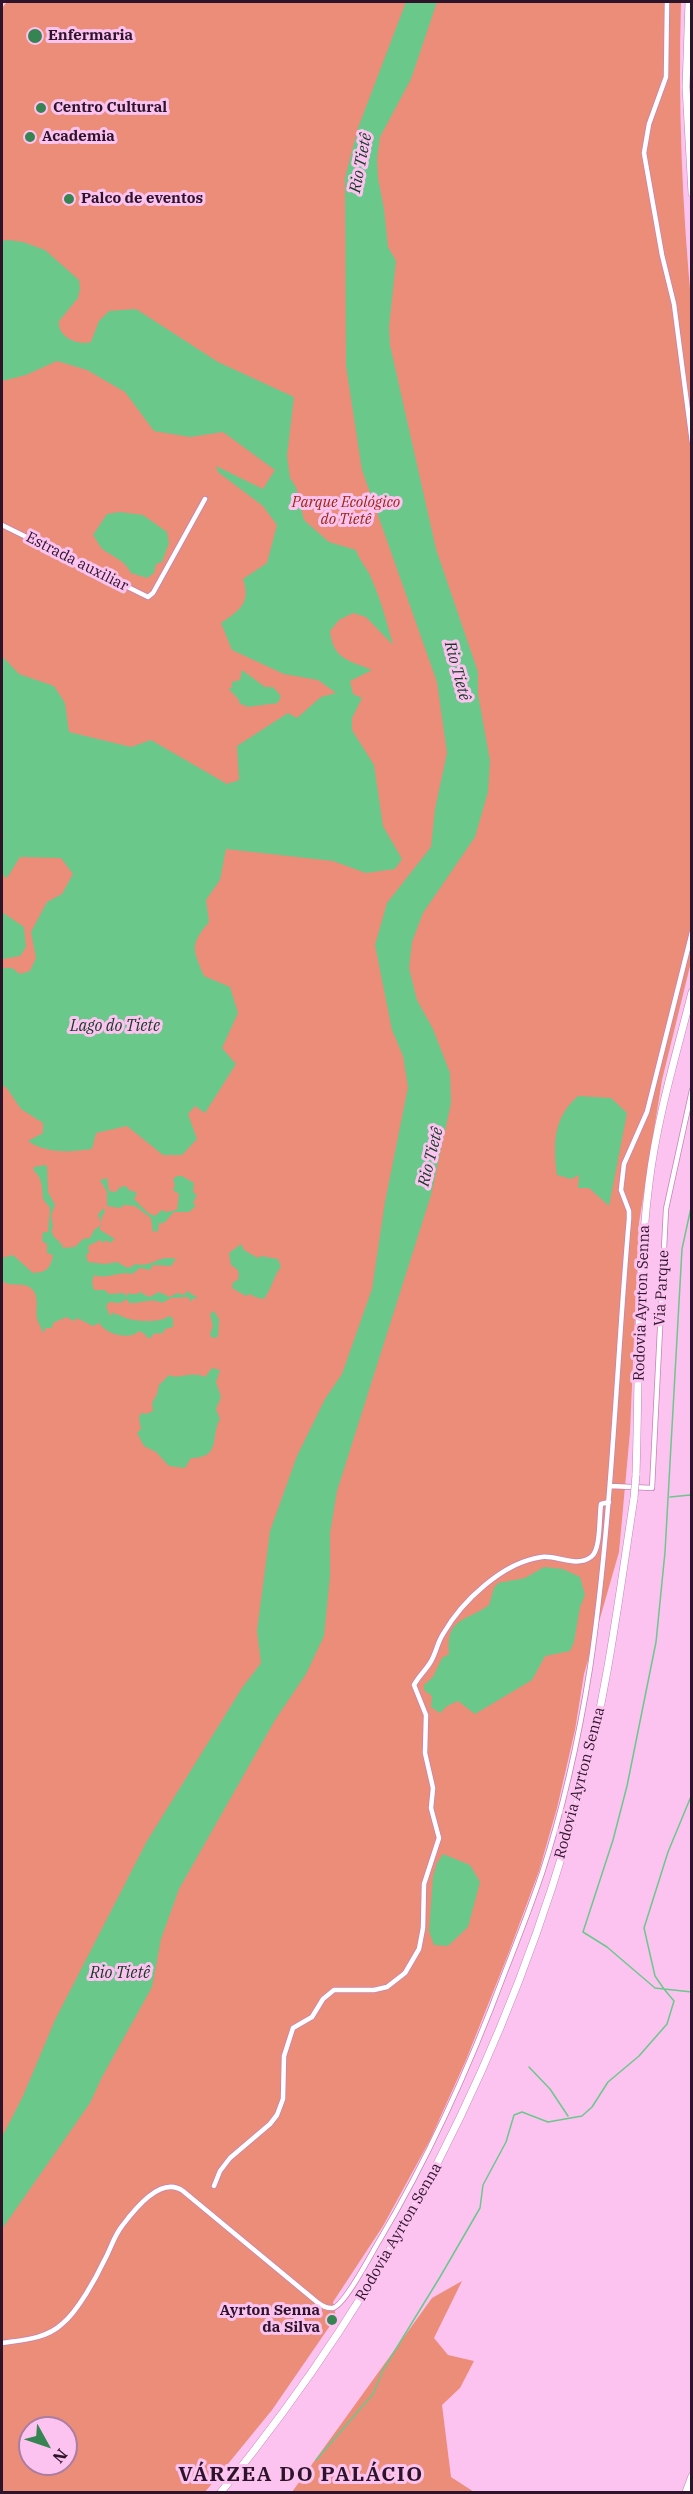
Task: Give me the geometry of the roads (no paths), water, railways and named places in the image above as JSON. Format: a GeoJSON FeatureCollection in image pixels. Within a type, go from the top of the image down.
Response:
{"type":"FeatureCollection","features":[{"type":"Feature","properties":{"kind":"highway"},"geometry":{"type":"LineString","coordinates":[[689,2],[686,87],[692,193]]}},
{"type":"Feature","properties":{"kind":"highway","name":"Rodovia Ayrton Senna"},"geometry":{"type":"LineString","coordinates":[[220,2493],[263,2440],[331,2345],[393,2247],[447,2147],[484,2066],[553,1886],[581,1788],[605,1686],[634,1498],[643,1246],[649,1181],[661,1118],[692,992]]}},
{"type":"Feature","properties":{"kind":"highway"},"geometry":{"type":"LineString","coordinates":[[686,2493],[692,2476]]}},
{"type":"Feature","properties":{"kind":"street"},"geometry":{"type":"LineString","coordinates":[[667,2],[666,77],[649,124],[644,153],[662,255],[674,304],[692,442]]}},
{"type":"Feature","properties":{"kind":"street","name":"Estrada auxiliar"},"geometry":{"type":"LineString","coordinates":[[2,525],[148,597],[153,593],[205,499]]}},
{"type":"Feature","properties":{"kind":"street"},"geometry":{"type":"LineString","coordinates":[[2,2343],[38,2337],[62,2324],[100,2270],[121,2228],[156,2192],[167,2186],[175,2187],[183,2192],[322,2306],[333,2308],[343,2299],[412,2184],[452,2105],[542,1873],[563,1803],[582,1712],[590,1666],[611,1486],[620,1312],[629,1218],[629,1211],[621,1190],[624,1164],[647,1113],[692,932]]}},
{"type":"Feature","properties":{"kind":"street","name":"Via Parque"},"geometry":{"type":"LineString","coordinates":[[611,1486],[652,1488],[666,1209],[692,1090]]}},
{"type":"Feature","properties":{"kind":"street"},"geometry":{"type":"LineString","coordinates":[[214,2186],[227,2161],[270,2124],[277,2115],[283,2098],[285,2056],[293,2028],[312,2017],[329,1993],[340,1989],[383,1989],[399,1978],[413,1962],[421,1939],[424,1884],[440,1838],[431,1808],[433,1788],[425,1753],[426,1715],[414,1685],[429,1665],[443,1633],[486,1584],[500,1574],[539,1557],[552,1557],[570,1562],[591,1557],[595,1552],[597,1542],[601,1504],[609,1502]]}},
{"type":"Feature","properties":{"kind":"water","name":"Rio Tietê"},"geometry":{"type":"Polygon","coordinates":[[[406,2],[437,2],[411,79],[380,137],[377,159],[378,178],[388,247],[396,261],[389,327],[390,345],[436,549],[478,672],[478,694],[490,761],[488,792],[475,837],[423,913],[412,942],[409,968],[417,1000],[433,1029],[450,1073],[451,1103],[431,1195],[337,1491],[330,1533],[330,1576],[324,1636],[306,1674],[275,1720],[179,1889],[161,1939],[152,1987],[90,2103],[2,2229],[2,2137],[23,2096],[55,2020],[147,1841],[242,1688],[261,1663],[257,1631],[270,1531],[297,1456],[325,1399],[342,1374],[372,1289],[385,1202],[408,1087],[403,1056],[392,1030],[375,945],[387,903],[431,847],[435,809],[447,753],[437,682],[362,470],[346,366],[345,178],[358,128],[406,2]]]}},
{"type":"Feature","properties":{"kind":"water","name":"Lago do Tiete"},"geometry":{"type":"Polygon","coordinates":[[[2,241],[23,242],[45,250],[79,280],[78,298],[59,321],[61,332],[69,339],[80,343],[91,342],[99,321],[109,311],[136,309],[218,362],[294,397],[287,456],[290,478],[296,487],[304,520],[329,542],[356,550],[375,588],[393,645],[366,617],[353,613],[339,620],[330,631],[334,648],[338,653],[349,661],[372,670],[350,681],[353,694],[362,698],[352,718],[352,730],[374,765],[383,826],[402,859],[395,869],[366,873],[333,861],[226,849],[220,880],[206,900],[209,922],[198,937],[195,953],[204,976],[230,987],[238,1013],[222,1048],[236,1064],[205,1113],[195,1106],[188,1114],[197,1139],[182,1155],[163,1155],[127,1126],[96,1133],[92,1149],[51,1150],[35,1145],[28,1141],[43,1133],[43,1123],[21,1109],[6,1087],[2,1086],[2,968],[12,968],[20,974],[30,971],[36,958],[31,932],[47,902],[62,894],[73,874],[61,858],[20,857],[7,878],[2,874],[2,838],[4,836],[2,835],[2,656],[19,674],[54,686],[65,703],[69,732],[131,747],[151,740],[227,784],[239,780],[237,746],[288,713],[297,718],[321,697],[336,693],[318,680],[284,674],[232,650],[221,623],[234,614],[245,600],[243,579],[267,563],[277,525],[263,506],[218,472],[216,466],[263,489],[275,470],[223,432],[190,437],[154,431],[125,392],[87,370],[57,361],[26,375],[2,381],[2,241]]]}},
{"type":"Feature","properties":{"kind":"water"},"geometry":{"type":"Polygon","coordinates":[[[120,512],[143,515],[167,532],[169,543],[162,562],[156,564],[154,573],[147,578],[131,573],[123,563],[103,550],[93,535],[107,514],[120,512]]]}},
{"type":"Feature","properties":{"kind":"water"},"geometry":{"type":"Polygon","coordinates":[[[242,670],[265,687],[273,687],[281,696],[278,703],[247,707],[240,705],[239,700],[229,689],[232,687],[232,682],[240,680],[242,670]]]}},
{"type":"Feature","properties":{"kind":"water"},"geometry":{"type":"Polygon","coordinates":[[[2,912],[24,927],[26,947],[20,956],[2,959],[2,912]]]}},
{"type":"Feature","properties":{"kind":"water"},"geometry":{"type":"Polygon","coordinates":[[[578,1096],[611,1098],[627,1113],[609,1206],[589,1188],[578,1188],[579,1175],[571,1179],[557,1175],[555,1142],[559,1122],[578,1096]]]}},
{"type":"Feature","properties":{"kind":"water"},"geometry":{"type":"Polygon","coordinates":[[[47,1166],[48,1192],[55,1205],[51,1215],[53,1228],[51,1230],[60,1242],[58,1242],[63,1245],[62,1248],[75,1247],[83,1239],[90,1238],[94,1230],[100,1226],[100,1230],[115,1239],[110,1243],[106,1240],[103,1243],[100,1240],[88,1246],[89,1253],[86,1255],[88,1262],[105,1264],[117,1262],[128,1268],[164,1258],[176,1259],[171,1266],[153,1265],[150,1270],[140,1268],[132,1274],[104,1277],[94,1275],[92,1282],[94,1290],[105,1290],[109,1294],[124,1293],[127,1296],[129,1292],[137,1294],[140,1292],[149,1297],[159,1292],[170,1297],[177,1293],[184,1295],[187,1291],[198,1298],[192,1299],[191,1302],[188,1297],[171,1298],[162,1303],[150,1301],[129,1303],[127,1299],[120,1303],[109,1302],[106,1306],[110,1316],[113,1312],[115,1315],[118,1314],[128,1319],[151,1321],[165,1319],[169,1316],[173,1318],[173,1327],[165,1329],[163,1333],[153,1334],[151,1338],[139,1331],[130,1336],[124,1336],[112,1333],[99,1323],[93,1326],[77,1318],[74,1321],[66,1317],[53,1323],[52,1328],[45,1328],[45,1332],[42,1331],[37,1319],[33,1290],[24,1285],[2,1281],[2,1258],[13,1255],[33,1273],[45,1271],[51,1264],[53,1255],[47,1253],[47,1244],[42,1241],[43,1232],[48,1232],[50,1208],[43,1199],[40,1180],[33,1170],[34,1167],[47,1166]]]}},
{"type":"Feature","properties":{"kind":"water"},"geometry":{"type":"Polygon","coordinates":[[[182,1176],[194,1183],[193,1192],[197,1195],[193,1203],[196,1206],[189,1212],[174,1212],[164,1223],[159,1223],[158,1231],[153,1232],[151,1218],[135,1206],[124,1205],[120,1208],[107,1206],[107,1192],[100,1180],[107,1178],[109,1191],[116,1192],[120,1187],[126,1186],[130,1191],[134,1191],[137,1194],[134,1199],[148,1213],[155,1216],[162,1210],[166,1212],[177,1210],[179,1194],[173,1190],[175,1185],[173,1179],[182,1176]]]}},
{"type":"Feature","properties":{"kind":"water"},"geometry":{"type":"Polygon","coordinates":[[[104,1208],[105,1212],[100,1223],[98,1214],[104,1208]]]}},
{"type":"Feature","properties":{"kind":"water"},"geometry":{"type":"Polygon","coordinates":[[[241,1244],[244,1250],[258,1258],[261,1256],[278,1259],[281,1267],[264,1299],[250,1294],[246,1296],[232,1288],[233,1282],[238,1280],[239,1272],[231,1265],[229,1253],[241,1244]]]}},
{"type":"Feature","properties":{"kind":"water"},"geometry":{"type":"Polygon","coordinates":[[[214,1311],[219,1319],[218,1337],[212,1338],[210,1334],[213,1326],[210,1314],[214,1311]]]}},
{"type":"Feature","properties":{"kind":"water"},"geometry":{"type":"Polygon","coordinates":[[[212,1368],[220,1370],[216,1382],[221,1397],[216,1409],[220,1419],[211,1450],[201,1457],[191,1458],[185,1468],[169,1466],[156,1452],[144,1446],[137,1433],[141,1429],[139,1418],[141,1413],[146,1414],[153,1411],[152,1403],[159,1385],[169,1375],[195,1374],[205,1377],[212,1368]]]}},
{"type":"Feature","properties":{"kind":"water"},"geometry":{"type":"Polygon","coordinates":[[[544,1567],[563,1569],[580,1577],[585,1595],[570,1651],[545,1656],[532,1680],[475,1714],[458,1701],[447,1706],[440,1713],[431,1707],[432,1696],[424,1690],[424,1685],[433,1677],[442,1658],[449,1654],[449,1642],[454,1626],[489,1605],[494,1588],[498,1583],[525,1578],[544,1567]]]}},
{"type":"Feature","properties":{"kind":"water"},"geometry":{"type":"Polygon","coordinates":[[[443,1854],[470,1865],[480,1882],[468,1927],[448,1946],[434,1945],[429,1931],[433,1877],[437,1863],[443,1854]]]}},
{"type":"Feature","properties":{"kind":"waterway"},"geometry":{"type":"LineString","coordinates":[[316,2460],[373,2394],[383,2370],[480,2208],[483,2185],[506,2142],[514,2115],[522,2112],[548,2122],[582,2116],[592,2107],[608,2082],[639,2056],[667,2024],[674,2001],[664,1989],[655,1988],[607,1947],[583,1932],[613,1840],[627,1786],[656,1642],[665,1552],[682,1249],[692,1203]]}},
{"type":"Feature","properties":{"kind":"waterway"},"geometry":{"type":"LineString","coordinates":[[670,1497],[690,1495],[692,1497]]}},
{"type":"Feature","properties":{"kind":"waterway"},"geometry":{"type":"LineString","coordinates":[[692,1794],[668,1852],[644,1928],[655,1976],[664,1989],[692,1992]]}},
{"type":"Feature","properties":{"kind":"waterway"},"geometry":{"type":"LineString","coordinates":[[529,2067],[550,2089],[568,2116]]}},
{"type":"Feature","properties":{"kind":"place","name":"Enfermaria"},"geometry":{"type":"Point","coordinates":[35,36]}},
{"type":"Feature","properties":{"kind":"place","name":"Centro Cultural"},"geometry":{"type":"Point","coordinates":[41,108]}},
{"type":"Feature","properties":{"kind":"place","name":"Academia"},"geometry":{"type":"Point","coordinates":[30,137]}},
{"type":"Feature","properties":{"kind":"place","name":"Palco de eventos"},"geometry":{"type":"Point","coordinates":[69,199]}},
{"type":"Feature","properties":{"kind":"place","name":"Ayrton Senna da Silva"},"geometry":{"type":"Point","coordinates":[332,2320]}},
{"type":"Feature","properties":{"kind":"district","name":"VÁRZEA DO PALÁCIO"},"geometry":{"type":"Point","coordinates":[301,2475]}},
{"type":"Feature","properties":{"kind":"park label","name":"Parque Ecológico do Tietê"},"geometry":{"type":"Point","coordinates":[346,512]}}]}
